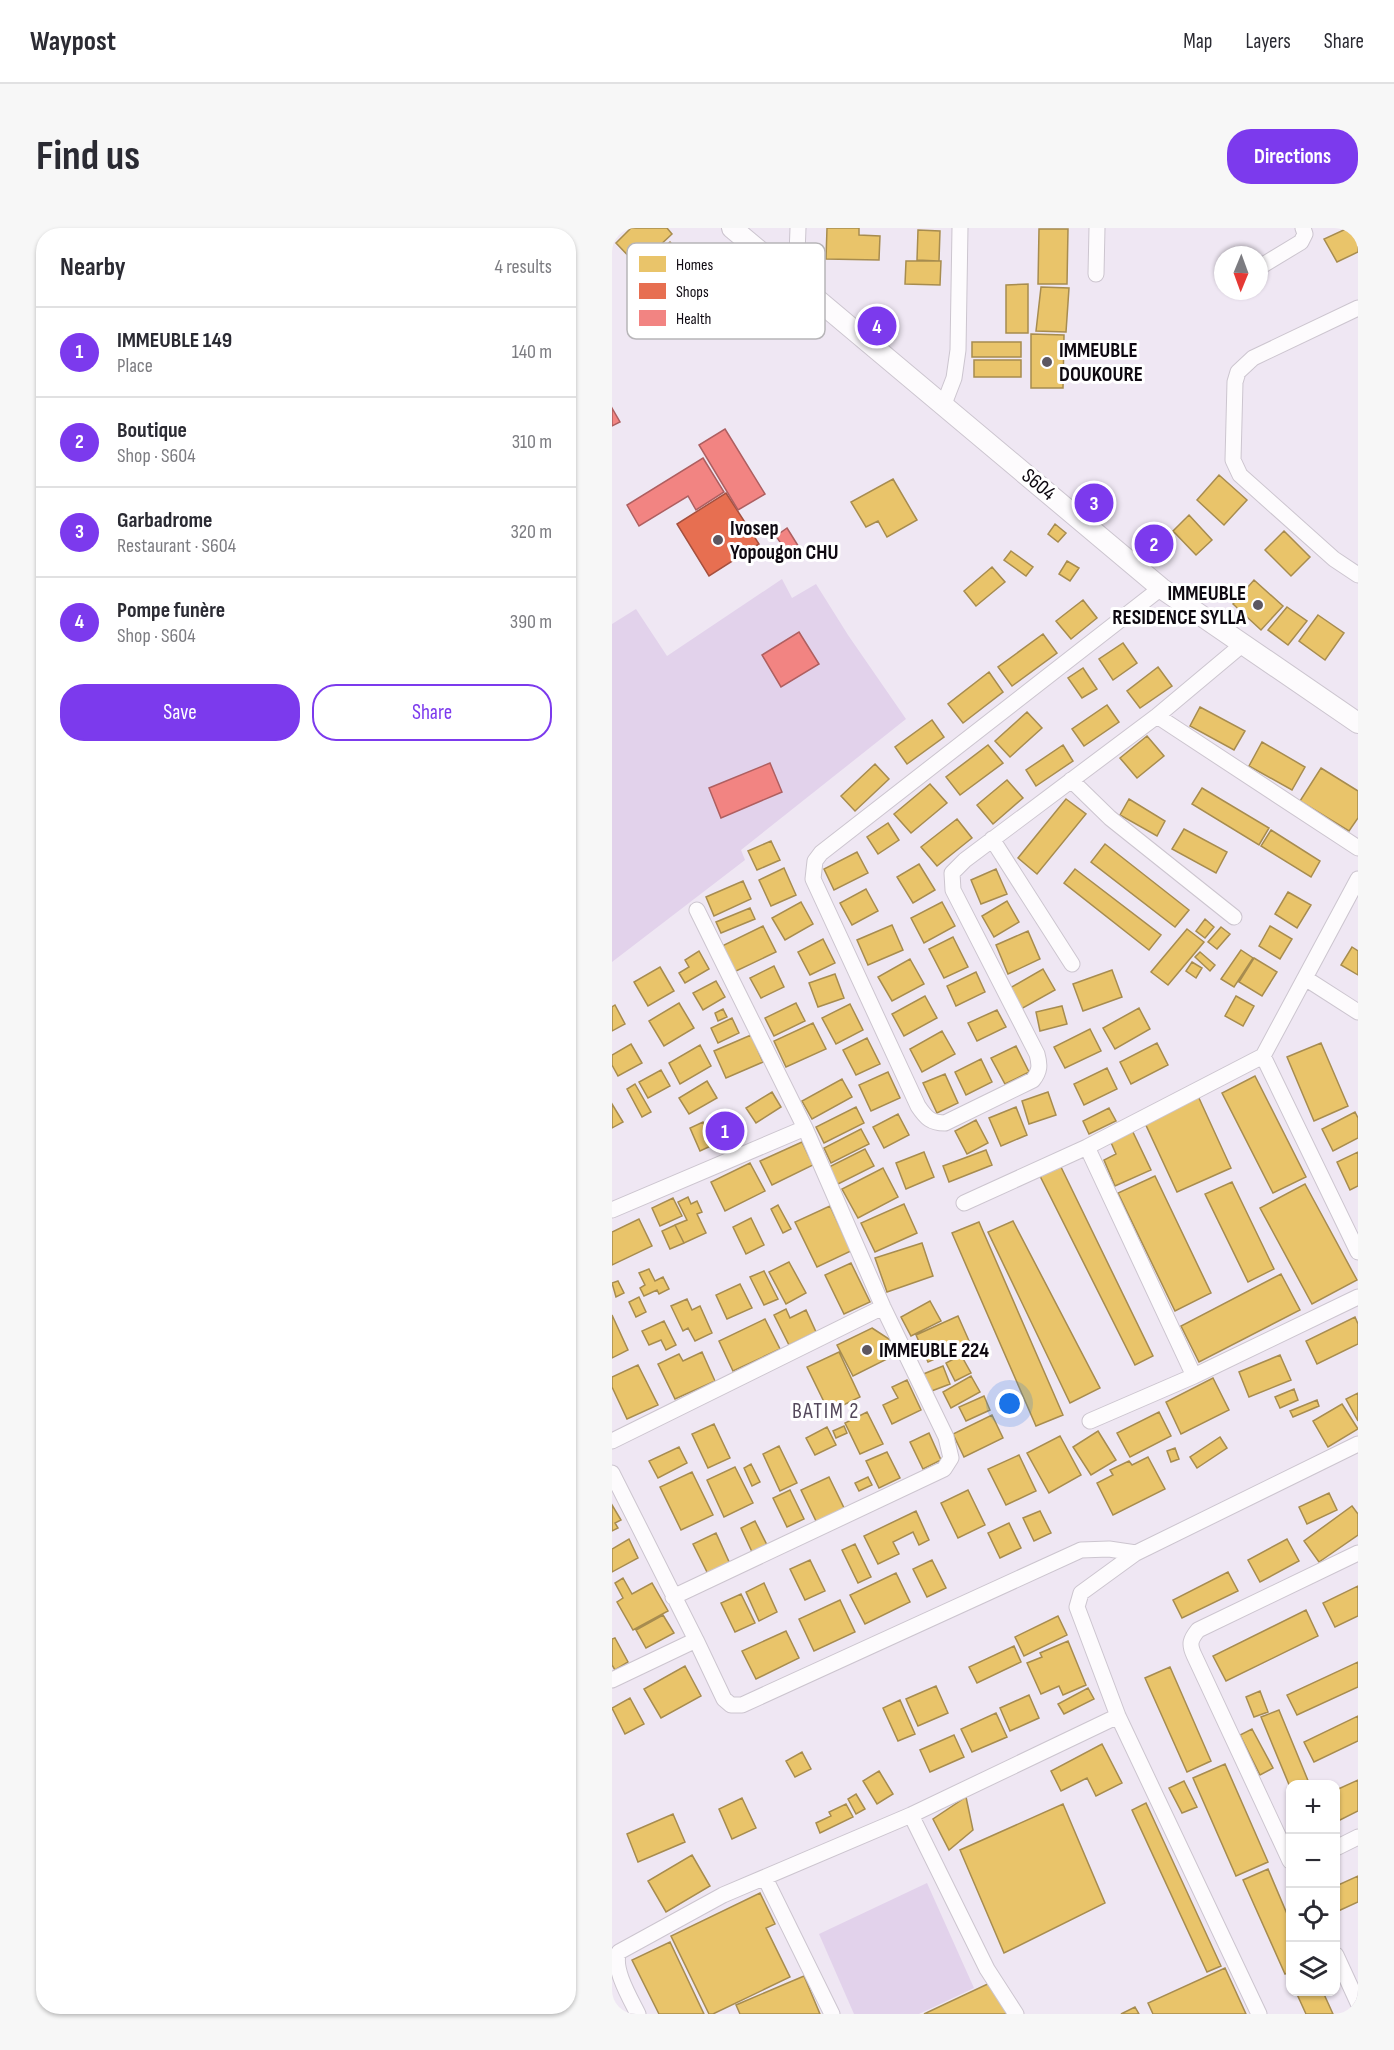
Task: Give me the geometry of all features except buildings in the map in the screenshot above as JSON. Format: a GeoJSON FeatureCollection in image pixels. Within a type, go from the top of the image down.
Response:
{"type":"FeatureCollection","features":[{"type":"Feature","properties":{"kind":"street","name":"S604"},"geometry":{"type":"LineString","coordinates":[[732,228],[750,243]]}},
{"type":"Feature","properties":{"kind":"street"},"geometry":{"type":"LineString","coordinates":[[797,243],[798,228]]}},
{"type":"Feature","properties":{"kind":"street"},"geometry":{"type":"LineString","coordinates":[[944,404],[954,378],[958,350],[960,228]]}},
{"type":"Feature","properties":{"kind":"street"},"geometry":{"type":"LineString","coordinates":[[1096,274],[1097,228]]}},
{"type":"Feature","properties":{"kind":"street"},"geometry":{"type":"LineString","coordinates":[[1268,262],[1301,242],[1305,234],[1303,228]]}},
{"type":"Feature","properties":{"kind":"street","name":"S604"},"geometry":{"type":"LineString","coordinates":[[825,305],[1161,588],[1358,723]]}},
{"type":"Feature","properties":{"kind":"street"},"geometry":{"type":"LineString","coordinates":[[1358,308],[1253,358],[1238,372],[1235,382],[1233,460],[1240,475],[1271,505],[1334,559],[1358,575]]}},
{"type":"Feature","properties":{"kind":"street"},"geometry":{"type":"LineString","coordinates":[[1161,588],[821,853],[815,861],[813,879],[918,1106],[927,1119],[935,1123],[945,1123],[1033,1080],[1038,1074],[1037,1054],[953,890],[952,873],[992,839],[1157,716],[1244,644]]}},
{"type":"Feature","properties":{"kind":"street"},"geometry":{"type":"LineString","coordinates":[[1157,716],[1358,848]]}},
{"type":"Feature","properties":{"kind":"street"},"geometry":{"type":"LineString","coordinates":[[1071,780],[1110,818],[1234,917]]}},
{"type":"Feature","properties":{"kind":"street"},"geometry":{"type":"LineString","coordinates":[[992,839],[1072,964]]}},
{"type":"Feature","properties":{"kind":"street"},"geometry":{"type":"LineString","coordinates":[[964,1203],[1087,1147],[1263,1056],[1358,879]]}},
{"type":"Feature","properties":{"kind":"street"},"geometry":{"type":"LineString","coordinates":[[673,1597],[944,1469],[951,1458],[946,1437],[883,1307],[805,1128],[698,910]]}},
{"type":"Feature","properties":{"kind":"street"},"geometry":{"type":"LineString","coordinates":[[1305,978],[1358,1012]]}},
{"type":"Feature","properties":{"kind":"street"},"geometry":{"type":"LineString","coordinates":[[1263,1056],[1358,1252]]}},
{"type":"Feature","properties":{"kind":"street"},"geometry":{"type":"LineString","coordinates":[[612,1210],[805,1128]]}},
{"type":"Feature","properties":{"kind":"street"},"geometry":{"type":"LineString","coordinates":[[1087,1147],[1194,1376]]}},
{"type":"Feature","properties":{"kind":"street"},"geometry":{"type":"LineString","coordinates":[[1090,1421],[1194,1376],[1358,1297]]}},
{"type":"Feature","properties":{"kind":"street"},"geometry":{"type":"LineString","coordinates":[[612,1441],[883,1307]]}},
{"type":"Feature","properties":{"kind":"street"},"geometry":{"type":"LineString","coordinates":[[1259,2014],[1118,1716],[1077,1607],[1081,1593],[1136,1553],[1358,1444]]}},
{"type":"Feature","properties":{"kind":"street"},"geometry":{"type":"LineString","coordinates":[[612,1473],[724,1699],[731,1705],[742,1705],[1081,1550],[1109,1548],[1136,1553]]}},
{"type":"Feature","properties":{"kind":"street"},"geometry":{"type":"LineString","coordinates":[[1286,1852],[1194,1655],[1191,1639],[1198,1630],[1358,1553]]}},
{"type":"Feature","properties":{"kind":"street"},"geometry":{"type":"LineString","coordinates":[[612,1680],[696,1640]]}},
{"type":"Feature","properties":{"kind":"street"},"geometry":{"type":"LineString","coordinates":[[638,2014],[616,1968],[615,1959],[619,1952],[699,1907],[911,1815],[1118,1716]]}},
{"type":"Feature","properties":{"kind":"street"},"geometry":{"type":"LineString","coordinates":[[911,1815],[987,1969],[1016,2014]]}},
{"type":"Feature","properties":{"kind":"street"},"geometry":{"type":"LineString","coordinates":[[1340,1846],[1358,1837]]}},
{"type":"Feature","properties":{"kind":"street"},"geometry":{"type":"LineString","coordinates":[[765,1878],[832,2014]]}},
{"type":"Feature","properties":{"kind":"street"},"geometry":{"type":"LineString","coordinates":[[1340,1966],[1358,2003]]}},
{"type":"Feature","properties":{"kind":"shaded area"},"geometry":{"type":"Polygon","coordinates":[[[782,579],[792,598],[816,584],[906,719],[741,850],[745,860],[612,962],[612,624],[636,609],[667,656],[782,579]]]}},
{"type":"Feature","properties":{"kind":"shaded area"},"geometry":{"type":"Polygon","coordinates":[[[927,1883],[974,1988],[919,2014],[854,2014],[819,1934],[927,1883]]]}},
{"type":"Feature","properties":{"kind":"place","name":"Pompe funère"},"geometry":{"type":"Point","coordinates":[877,326]}},
{"type":"Feature","properties":{"kind":"place","name":"IMMEUBLE DOUKOURE"},"geometry":{"type":"Point","coordinates":[1047,362]}},
{"type":"Feature","properties":{"kind":"place","name":"Garbadrome"},"geometry":{"type":"Point","coordinates":[1094,503]}},
{"type":"Feature","properties":{"kind":"place","name":"Ivosep Yopougon CHU"},"geometry":{"type":"Point","coordinates":[718,540]}},
{"type":"Feature","properties":{"kind":"place","name":"Boutique"},"geometry":{"type":"Point","coordinates":[1154,544]}},
{"type":"Feature","properties":{"kind":"place","name":"IMMEUBLE RESIDENCE SYLLA"},"geometry":{"type":"Point","coordinates":[1258,605]}},
{"type":"Feature","properties":{"kind":"place","name":"IMMEUBLE 149"},"geometry":{"type":"Point","coordinates":[725,1131]}},
{"type":"Feature","properties":{"kind":"place","name":"IMMEUBLE 224"},"geometry":{"type":"Point","coordinates":[867,1350]}},
{"type":"Feature","properties":{"kind":"district","name":"BATIM 2"},"geometry":{"type":"Point","coordinates":[826,1410]}}]}
